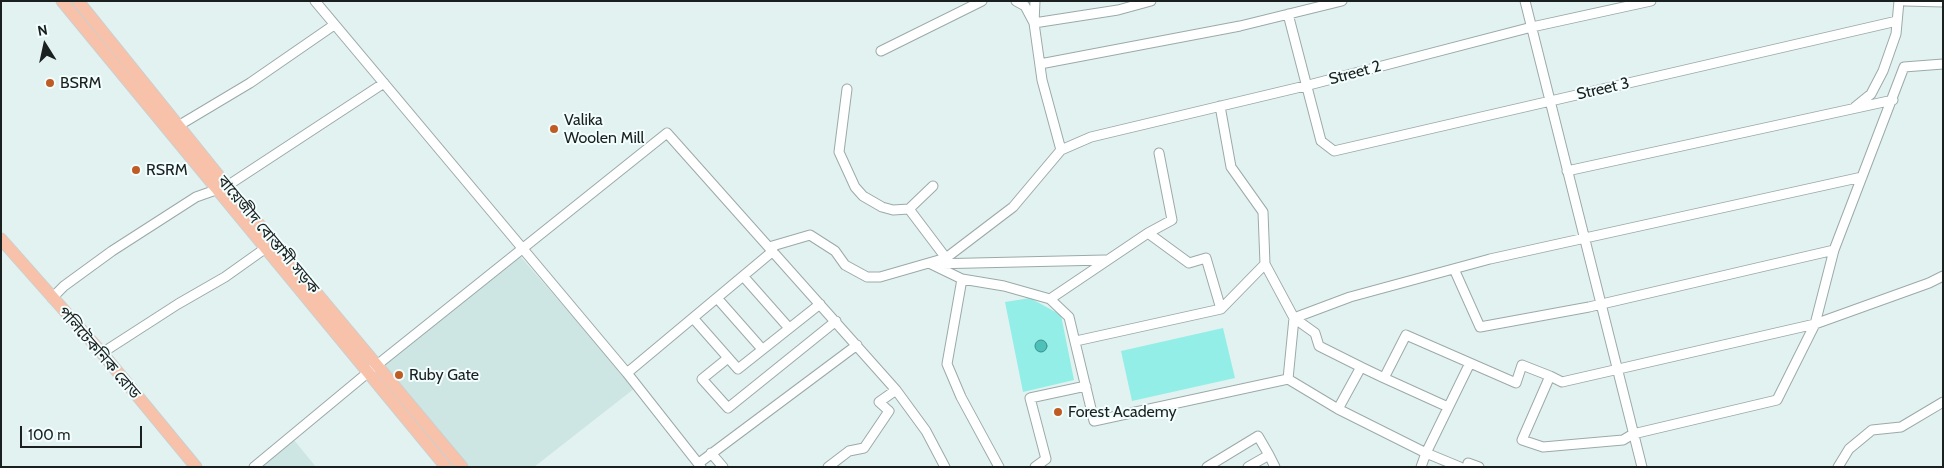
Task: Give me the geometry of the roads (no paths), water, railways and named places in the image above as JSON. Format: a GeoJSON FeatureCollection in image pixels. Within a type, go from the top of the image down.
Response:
{"type":"FeatureCollection","features":[{"type":"Feature","properties":{"kind":"main road","name":"বায়েজীদ বোস্তামী সড়ক"},"geometry":{"type":"LineString","coordinates":[[62,1],[269,245],[377,365],[462,467]]}},
{"type":"Feature","properties":{"kind":"main road","name":"বায়েজীদ বোস্তামী সড়ক"},"geometry":{"type":"LineString","coordinates":[[78,1],[178,126],[222,189]]}},
{"type":"Feature","properties":{"kind":"main road","name":"পলিটেকনিক রোড"},"geometry":{"type":"LineString","coordinates":[[1,239],[102,353],[196,467]]}},
{"type":"Feature","properties":{"kind":"main road","name":"বায়েজীদ বোস্তামী সড়ক"},"geometry":{"type":"LineString","coordinates":[[269,245],[368,374],[446,467]]}},
{"type":"Feature","properties":{"kind":"street"},"geometry":{"type":"LineString","coordinates":[[315,1],[628,373],[700,465],[712,453],[857,345]]}},
{"type":"Feature","properties":{"kind":"street"},"geometry":{"type":"LineString","coordinates":[[881,51],[982,1]]}},
{"type":"Feature","properties":{"kind":"street"},"geometry":{"type":"LineString","coordinates":[[1016,1],[1025,6],[1034,22]]}},
{"type":"Feature","properties":{"kind":"street"},"geometry":{"type":"LineString","coordinates":[[628,373],[743,276],[771,249],[810,235],[835,251],[845,265],[866,277],[880,277],[946,258],[1013,207],[1061,150],[1040,64],[1034,22],[1035,1]]}},
{"type":"Feature","properties":{"kind":"street"},"geometry":{"type":"LineString","coordinates":[[1034,22],[1118,10],[1151,1]]}},
{"type":"Feature","properties":{"kind":"street"},"geometry":{"type":"LineString","coordinates":[[1040,64],[1240,26],[1342,1]]}},
{"type":"Feature","properties":{"kind":"street"},"geometry":{"type":"LineString","coordinates":[[1525,1],[1642,467]]}},
{"type":"Feature","properties":{"kind":"street","name":"Street 2"},"geometry":{"type":"LineString","coordinates":[[1061,150],[1090,136],[1305,86],[1532,27],[1651,1]]}},
{"type":"Feature","properties":{"kind":"street"},"geometry":{"type":"LineString","coordinates":[[1853,108],[1871,94],[1883,72],[1896,34],[1899,1]]}},
{"type":"Feature","properties":{"kind":"street"},"geometry":{"type":"LineString","coordinates":[[1905,1],[1943,2]]}},
{"type":"Feature","properties":{"kind":"street"},"geometry":{"type":"LineString","coordinates":[[1288,14],[1305,86]]}},
{"type":"Feature","properties":{"kind":"street","name":"Street 3"},"geometry":{"type":"LineString","coordinates":[[1305,86],[1321,141],[1334,151],[1897,21]]}},
{"type":"Feature","properties":{"kind":"street"},"geometry":{"type":"LineString","coordinates":[[178,126],[250,83],[334,24]]}},
{"type":"Feature","properties":{"kind":"street"},"geometry":{"type":"LineString","coordinates":[[1550,376],[1522,440],[1543,447],[1623,440],[1633,434],[1777,400],[1814,324],[1834,250],[1904,67],[1943,64]]}},
{"type":"Feature","properties":{"kind":"street"},"geometry":{"type":"LineString","coordinates":[[52,298],[64,286],[112,251],[196,197],[222,189],[384,83]]}},
{"type":"Feature","properties":{"kind":"street"},"geometry":{"type":"LineString","coordinates":[[847,89],[839,152],[855,187],[863,196],[882,207],[893,210],[909,208],[933,186]]}},
{"type":"Feature","properties":{"kind":"street"},"geometry":{"type":"LineString","coordinates":[[1567,171],[1892,100]]}},
{"type":"Feature","properties":{"kind":"street"},"geometry":{"type":"LineString","coordinates":[[1220,106],[1231,167],[1263,212],[1265,264],[1294,318],[1315,333],[1319,346],[1448,407]]}},
{"type":"Feature","properties":{"kind":"street"},"geometry":{"type":"LineString","coordinates":[[254,467],[377,365],[667,133],[896,390],[926,431],[945,467]]}},
{"type":"Feature","properties":{"kind":"street"},"geometry":{"type":"LineString","coordinates":[[1050,299],[1105,260],[1172,220],[1159,153]]}},
{"type":"Feature","properties":{"kind":"street"},"geometry":{"type":"LineString","coordinates":[[1294,318],[1350,297],[1454,269],[1584,238],[1862,177]]}},
{"type":"Feature","properties":{"kind":"street"},"geometry":{"type":"LineString","coordinates":[[909,208],[946,258]]}},
{"type":"Feature","properties":{"kind":"street"},"geometry":{"type":"LineString","coordinates":[[1148,233],[1189,263],[1206,258],[1220,309]]}},
{"type":"Feature","properties":{"kind":"street"},"geometry":{"type":"LineString","coordinates":[[102,353],[178,304],[225,277],[269,245]]}},
{"type":"Feature","properties":{"kind":"street"},"geometry":{"type":"LineString","coordinates":[[1454,269],[1480,327],[1600,304],[1834,250]]}},
{"type":"Feature","properties":{"kind":"street"},"geometry":{"type":"LineString","coordinates":[[1105,260],[931,264],[962,279],[1004,286],[1050,299],[1069,317],[1094,421],[1288,379],[1338,409],[1426,453],[1460,467]]}},
{"type":"Feature","properties":{"kind":"street"},"geometry":{"type":"LineString","coordinates":[[1076,341],[1220,309],[1265,264]]}},
{"type":"Feature","properties":{"kind":"street"},"geometry":{"type":"LineString","coordinates":[[743,276],[789,328]]}},
{"type":"Feature","properties":{"kind":"street"},"geometry":{"type":"LineString","coordinates":[[1384,378],[1406,335],[1516,383],[1522,365],[1562,382],[1616,368],[1814,324],[1943,276]]}},
{"type":"Feature","properties":{"kind":"street"},"geometry":{"type":"LineString","coordinates":[[962,279],[947,364],[961,397],[999,467]]}},
{"type":"Feature","properties":{"kind":"street"},"geometry":{"type":"LineString","coordinates":[[717,298],[762,350]]}},
{"type":"Feature","properties":{"kind":"street"},"geometry":{"type":"LineString","coordinates":[[693,318],[738,369],[820,304]]}},
{"type":"Feature","properties":{"kind":"street"},"geometry":{"type":"LineString","coordinates":[[1288,379],[1294,318]]}},
{"type":"Feature","properties":{"kind":"street"},"geometry":{"type":"LineString","coordinates":[[728,358],[702,379],[728,408],[836,322]]}},
{"type":"Feature","properties":{"kind":"street"},"geometry":{"type":"LineString","coordinates":[[1422,467],[1426,453],[1470,362]]}},
{"type":"Feature","properties":{"kind":"street"},"geometry":{"type":"LineString","coordinates":[[1338,409],[1360,367]]}},
{"type":"Feature","properties":{"kind":"street"},"geometry":{"type":"LineString","coordinates":[[1035,467],[1046,459],[1030,398],[1086,386]]}},
{"type":"Feature","properties":{"kind":"street"},"geometry":{"type":"LineString","coordinates":[[828,467],[849,451],[864,448],[890,411],[879,402],[896,390]]}},
{"type":"Feature","properties":{"kind":"street"},"geometry":{"type":"LineString","coordinates":[[1838,467],[1848,449],[1872,430],[1901,427],[1943,402]]}},
{"type":"Feature","properties":{"kind":"street"},"geometry":{"type":"LineString","coordinates":[[1207,467],[1256,436],[1260,437],[1275,467]]}},
{"type":"Feature","properties":{"kind":"street"},"geometry":{"type":"LineString","coordinates":[[712,453],[723,467]]}},
{"type":"Feature","properties":{"kind":"street"},"geometry":{"type":"LineString","coordinates":[[1248,467],[1269,455]]}},
{"type":"Feature","properties":{"kind":"street"},"geometry":{"type":"LineString","coordinates":[[1467,467],[1468,463],[1479,467]]}},
{"type":"Feature","properties":{"kind":"place","name":"BSRM"},"geometry":{"type":"Point","coordinates":[50,83]}},
{"type":"Feature","properties":{"kind":"place","name":"Valika Woolen Mill"},"geometry":{"type":"Point","coordinates":[554,129]}},
{"type":"Feature","properties":{"kind":"place","name":"RSRM"},"geometry":{"type":"Point","coordinates":[136,170]}},
{"type":"Feature","properties":{"kind":"place","name":"Ruby Gate"},"geometry":{"type":"Point","coordinates":[399,375]}},
{"type":"Feature","properties":{"kind":"place","name":"Forest Academy"},"geometry":{"type":"Point","coordinates":[1058,412]}}]}
